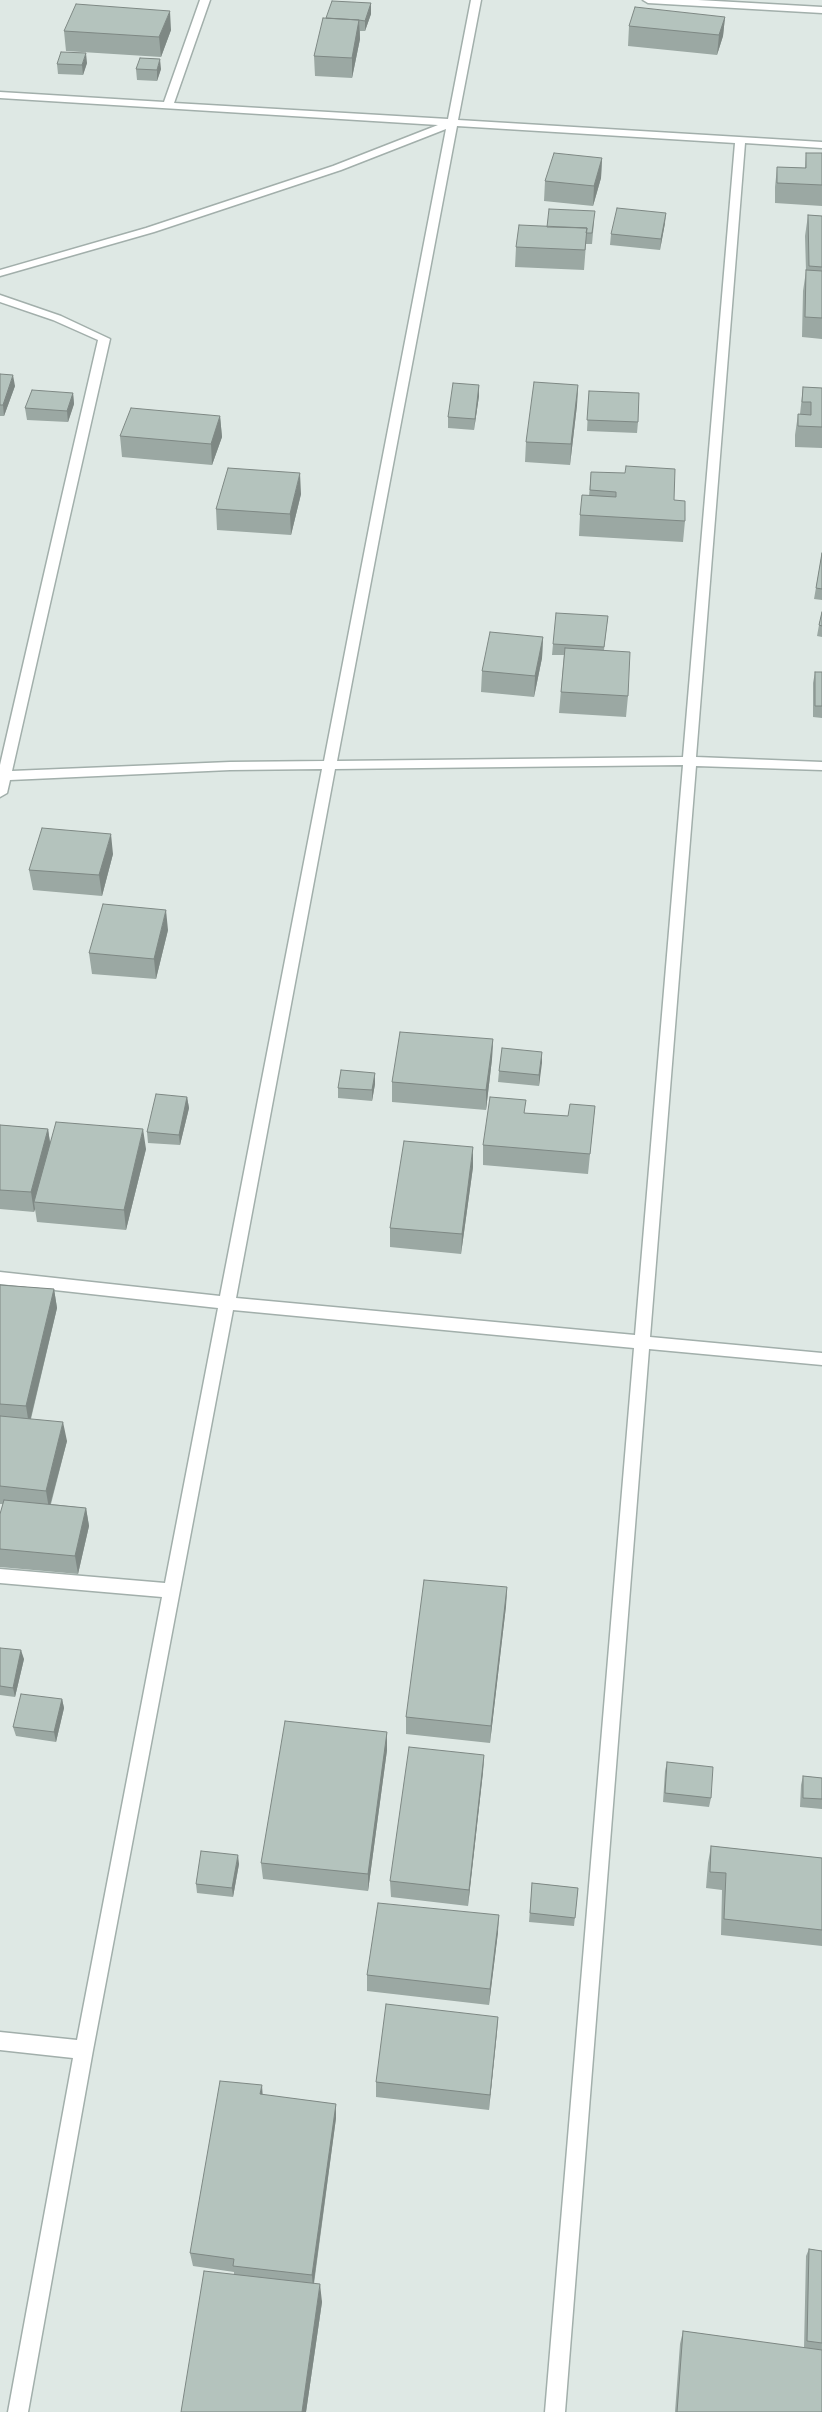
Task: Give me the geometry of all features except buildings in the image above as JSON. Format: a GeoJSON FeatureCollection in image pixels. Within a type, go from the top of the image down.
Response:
{"type":"FeatureCollection","features":[{"type":"Feature","properties":{"kind":"street"},"geometry":{"type":"LineString","coordinates":[[168,105],[205,0]]}},
{"type":"Feature","properties":{"kind":"street"},"geometry":{"type":"LineString","coordinates":[[18,2412],[84,2050],[476,0]]}},
{"type":"Feature","properties":{"kind":"street"},"geometry":{"type":"LineString","coordinates":[[648,0],[822,10]]}},
{"type":"Feature","properties":{"kind":"street"},"geometry":{"type":"LineString","coordinates":[[0,95],[822,145]]}},
{"type":"Feature","properties":{"kind":"street"},"geometry":{"type":"LineString","coordinates":[[0,273],[150,230],[318,175],[453,123]]}},
{"type":"Feature","properties":{"kind":"street"},"geometry":{"type":"LineString","coordinates":[[555,2412],[740,140]]}},
{"type":"Feature","properties":{"kind":"street"},"geometry":{"type":"LineString","coordinates":[[0,298],[57,318],[104,339],[2,776],[0,793]]}},
{"type":"Feature","properties":{"kind":"street"},"geometry":{"type":"LineString","coordinates":[[2,776],[230,766],[689,761],[822,766]]}},
{"type":"Feature","properties":{"kind":"street"},"geometry":{"type":"LineString","coordinates":[[0,1278],[227,1303],[822,1359]]}},
{"type":"Feature","properties":{"kind":"street"},"geometry":{"type":"LineString","coordinates":[[0,1576],[172,1591]]}},
{"type":"Feature","properties":{"kind":"street"},"geometry":{"type":"LineString","coordinates":[[0,2041],[84,2050]]}}]}
